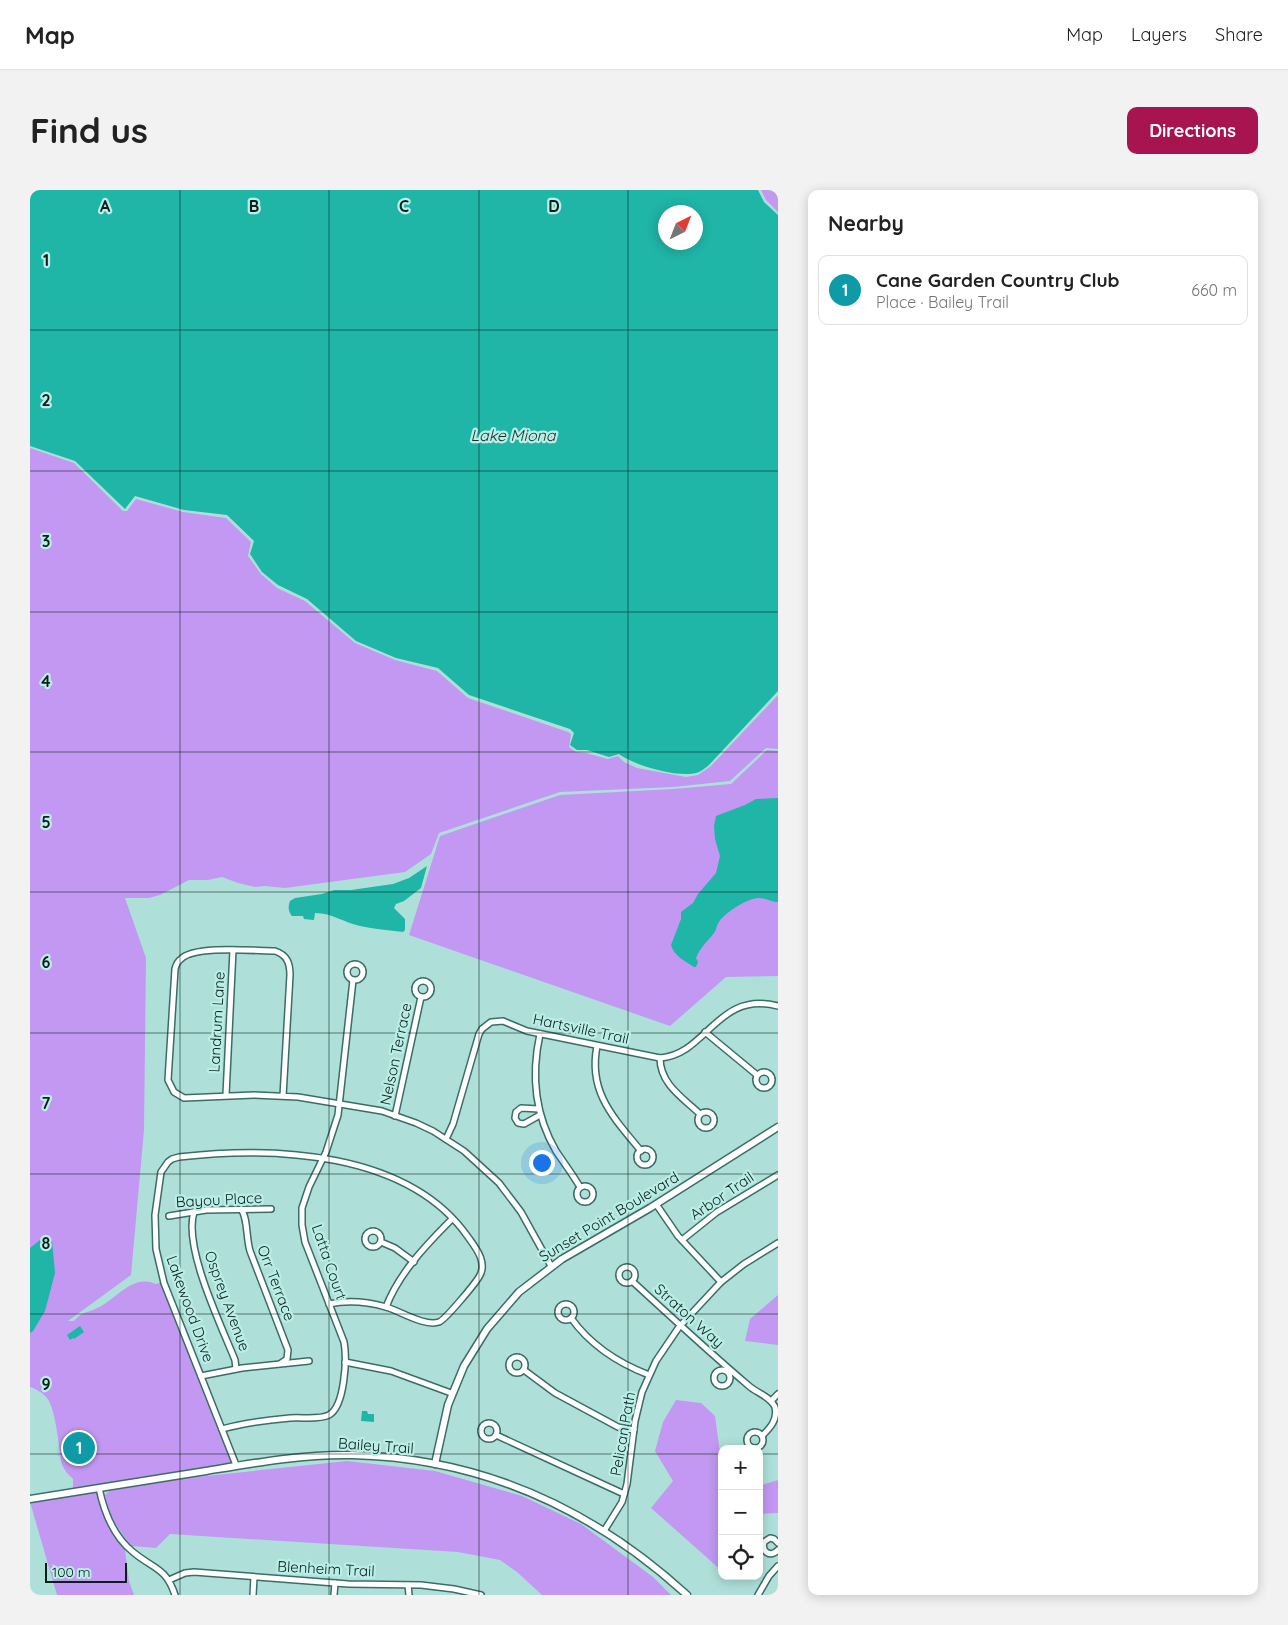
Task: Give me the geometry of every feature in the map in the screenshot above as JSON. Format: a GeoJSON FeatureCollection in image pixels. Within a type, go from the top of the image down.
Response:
{"type":"FeatureCollection","features":[{"type":"Feature","properties":{"kind":"street"},"geometry":{"type":"LineString","coordinates":[[283,1096],[289,964],[284,956],[275,951],[215,950],[191,954],[180,959],[175,969],[169,1070],[170,1086],[178,1096],[191,1098],[226,1095],[283,1096],[382,1111],[416,1123],[446,1139],[479,1164],[499,1183],[521,1212],[552,1266]]}},
{"type":"Feature","properties":{"kind":"street","name":"Landrum Lane"},"geometry":{"type":"LineString","coordinates":[[226,1095],[233,950]]}},
{"type":"Feature","properties":{"kind":"street","name":"Latta Court"},"geometry":{"type":"LineString","coordinates":[[222,1429],[279,1419],[321,1417],[331,1414],[340,1399],[346,1362],[344,1342],[305,1242],[302,1225],[304,1198],[333,1132],[340,1104],[354,980]]}},
{"type":"Feature","properties":{"kind":"street","name":"Nelson Terrace"},"geometry":{"type":"LineString","coordinates":[[395,1116],[421,997]]}},
{"type":"Feature","properties":{"kind":"street","name":"Hartsville Trail"},"geometry":{"type":"LineString","coordinates":[[446,1139],[453,1124],[482,1029],[491,1022],[503,1021],[517,1028],[540,1034],[660,1058],[670,1058],[683,1052],[721,1017],[744,1006],[760,1003],[778,1006]]}},
{"type":"Feature","properties":{"kind":"street"},"geometry":{"type":"LineString","coordinates":[[705,1032],[757,1075]]}},
{"type":"Feature","properties":{"kind":"street"},"geometry":{"type":"LineString","coordinates":[[540,1034],[535,1064],[538,1109],[556,1151],[580,1187]]}},
{"type":"Feature","properties":{"kind":"street"},"geometry":{"type":"LineString","coordinates":[[597,1046],[595,1055],[596,1076],[602,1099],[616,1121],[641,1151]]}},
{"type":"Feature","properties":{"kind":"street"},"geometry":{"type":"LineString","coordinates":[[660,1058],[661,1071],[667,1082],[700,1114]]}},
{"type":"Feature","properties":{"kind":"street"},"geometry":{"type":"LineString","coordinates":[[538,1109],[521,1108],[516,1112],[514,1118],[518,1123],[524,1124],[540,1115]]}},
{"type":"Feature","properties":{"kind":"street","name":"Sunset Point Boulevard"},"geometry":{"type":"LineString","coordinates":[[435,1464],[443,1422],[452,1393],[470,1355],[497,1315],[531,1281],[552,1266],[656,1204],[778,1127]]}},
{"type":"Feature","properties":{"kind":"street","name":"Lakewood Drive"},"geometry":{"type":"LineString","coordinates":[[236,1465],[164,1284],[156,1249],[155,1215],[163,1166],[172,1158],[228,1153],[276,1154],[361,1166],[385,1173],[418,1190],[435,1202],[466,1234],[481,1258],[483,1269],[478,1279],[449,1315],[438,1323],[429,1323],[386,1307],[358,1302],[329,1304]]}},
{"type":"Feature","properties":{"kind":"street","name":"Arbor Trail"},"geometry":{"type":"LineString","coordinates":[[682,1240],[717,1212],[778,1175]]}},
{"type":"Feature","properties":{"kind":"street"},"geometry":{"type":"LineString","coordinates":[[656,1204],[682,1240],[721,1282]]}},
{"type":"Feature","properties":{"kind":"street","name":"Bayou Place"},"geometry":{"type":"LineString","coordinates":[[169,1216],[194,1212],[241,1209],[271,1210]]}},
{"type":"Feature","properties":{"kind":"street","name":"Orr Terrace"},"geometry":{"type":"LineString","coordinates":[[241,1209],[245,1215],[246,1236],[250,1251],[288,1350],[287,1359],[281,1363]]}},
{"type":"Feature","properties":{"kind":"street","name":"Osprey Avenue"},"geometry":{"type":"LineString","coordinates":[[194,1212],[192,1217],[192,1237],[196,1259],[235,1360],[236,1369]]}},
{"type":"Feature","properties":{"kind":"street"},"geometry":{"type":"LineString","coordinates":[[386,1307],[393,1291],[414,1262],[452,1219]]}},
{"type":"Feature","properties":{"kind":"street"},"geometry":{"type":"LineString","coordinates":[[381,1242],[395,1248],[414,1262]]}},
{"type":"Feature","properties":{"kind":"street","name":"Pelican Path"},"geometry":{"type":"LineString","coordinates":[[604,1531],[622,1502],[630,1469],[634,1430],[642,1392],[656,1361],[680,1325],[721,1282],[744,1264],[778,1243]]}},
{"type":"Feature","properties":{"kind":"street","name":"Straton Way"},"geometry":{"type":"LineString","coordinates":[[632,1281],[728,1371],[771,1401]]}},
{"type":"Feature","properties":{"kind":"street"},"geometry":{"type":"LineString","coordinates":[[571,1318],[591,1342],[610,1357],[650,1375]]}},
{"type":"Feature","properties":{"kind":"street"},"geometry":{"type":"LineString","coordinates":[[200,1376],[236,1369],[309,1361]]}},
{"type":"Feature","properties":{"kind":"street"},"geometry":{"type":"LineString","coordinates":[[346,1362],[391,1371],[452,1393]]}},
{"type":"Feature","properties":{"kind":"street"},"geometry":{"type":"LineString","coordinates":[[524,1370],[555,1393],[618,1427],[634,1430]]}},
{"type":"Feature","properties":{"kind":"street"},"geometry":{"type":"LineString","coordinates":[[762,1436],[776,1421],[776,1409],[771,1401],[778,1394]]}},
{"type":"Feature","properties":{"kind":"street"},"geometry":{"type":"LineString","coordinates":[[496,1435],[624,1494]]}},
{"type":"Feature","properties":{"kind":"street","name":"Bailey Trail"},"geometry":{"type":"LineString","coordinates":[[30,1499],[289,1457],[352,1455],[435,1464],[474,1473],[523,1489],[568,1510],[639,1554],[687,1595]]}},
{"type":"Feature","properties":{"kind":"street"},"geometry":{"type":"LineString","coordinates":[[99,1488],[105,1511],[120,1538],[138,1556],[162,1571],[169,1580],[175,1595]]}},
{"type":"Feature","properties":{"kind":"street"},"geometry":{"type":"LineString","coordinates":[[777,1552],[767,1553],[763,1544],[770,1538],[778,1543]]}},
{"type":"Feature","properties":{"kind":"street"},"geometry":{"type":"LineString","coordinates":[[758,1595],[769,1576],[778,1566]]}},
{"type":"Feature","properties":{"kind":"street","name":"Blenheim Trail"},"geometry":{"type":"LineString","coordinates":[[169,1580],[189,1572],[335,1583],[434,1586],[481,1595]]}},
{"type":"Feature","properties":{"kind":"street"},"geometry":{"type":"LineString","coordinates":[[253,1595],[254,1577]]}},
{"type":"Feature","properties":{"kind":"street"},"geometry":{"type":"LineString","coordinates":[[334,1595],[335,1583]]}},
{"type":"Feature","properties":{"kind":"street"},"geometry":{"type":"LineString","coordinates":[[408,1585],[409,1595]]}},
{"type":"Feature","properties":{"kind":"shaded area"},"geometry":{"type":"Polygon","coordinates":[[[761,190],[778,190],[778,212],[766,200],[761,190]]]}},
{"type":"Feature","properties":{"kind":"shaded area"},"geometry":{"type":"Polygon","coordinates":[[[30,448],[74,463],[123,511],[127,511],[136,499],[183,512],[226,518],[251,542],[248,556],[261,574],[277,588],[305,601],[355,643],[395,660],[437,671],[468,698],[568,732],[571,734],[569,747],[576,752],[608,759],[618,756],[624,762],[637,768],[686,777],[698,775],[711,766],[778,695],[778,749],[766,748],[730,781],[673,787],[560,792],[439,833],[431,854],[405,872],[285,888],[255,887],[222,877],[208,880],[189,880],[160,895],[149,898],[125,898],[146,958],[144,1130],[131,1275],[68,1321],[74,1321],[139,1282],[156,1284],[164,1281],[235,1463],[73,1489],[73,1479],[62,1465],[55,1420],[50,1403],[44,1394],[30,1387],[30,448]]]}},
{"type":"Feature","properties":{"kind":"shaded area"},"geometry":{"type":"Polygon","coordinates":[[[767,750],[778,751],[778,976],[726,977],[670,1026],[409,935],[440,836],[560,795],[731,784],[767,750]]]}},
{"type":"Feature","properties":{"kind":"shaded area"},"geometry":{"type":"Polygon","coordinates":[[[778,1295],[778,1345],[745,1341],[750,1319],[778,1295]]]}},
{"type":"Feature","properties":{"kind":"shaded area"},"geometry":{"type":"Polygon","coordinates":[[[676,1400],[701,1403],[715,1416],[719,1445],[718,1567],[651,1508],[673,1481],[655,1451],[663,1422],[676,1400]]]}},
{"type":"Feature","properties":{"kind":"shaded area"},"geometry":{"type":"Polygon","coordinates":[[[347,1461],[435,1471],[522,1496],[581,1524],[653,1577],[671,1595],[542,1595],[517,1572],[500,1560],[458,1552],[170,1534],[156,1548],[132,1546],[115,1522],[105,1495],[109,1491],[168,1480],[347,1461]]]}},
{"type":"Feature","properties":{"kind":"shaded area"},"geometry":{"type":"Polygon","coordinates":[[[778,1480],[778,1513],[763,1514],[763,1485],[778,1480]]]}},
{"type":"Feature","properties":{"kind":"shaded area"},"geometry":{"type":"Polygon","coordinates":[[[97,1491],[107,1524],[125,1550],[129,1581],[134,1595],[57,1595],[30,1502],[97,1491]]]}},
{"type":"Feature","properties":{"kind":"water","name":"Lake Miona"},"geometry":{"type":"Polygon","coordinates":[[[30,190],[758,190],[764,202],[778,215],[778,691],[709,765],[698,772],[678,774],[656,770],[619,754],[609,757],[587,750],[577,750],[570,745],[574,733],[570,729],[469,695],[438,668],[396,658],[356,641],[307,599],[278,585],[262,572],[250,554],[254,541],[227,515],[184,510],[135,496],[125,509],[75,461],[30,446],[30,190]]]}},
{"type":"Feature","properties":{"kind":"water"},"geometry":{"type":"Polygon","coordinates":[[[778,798],[778,902],[755,898],[731,911],[721,919],[714,933],[700,950],[696,958],[698,962],[696,967],[694,967],[677,955],[671,945],[681,919],[681,912],[693,903],[698,894],[716,873],[720,856],[715,839],[714,826],[716,816],[756,799],[778,798]]]}},
{"type":"Feature","properties":{"kind":"water"},"geometry":{"type":"Polygon","coordinates":[[[427,866],[421,888],[404,901],[396,904],[394,908],[405,919],[405,930],[403,932],[360,926],[321,913],[315,913],[314,920],[304,919],[303,916],[292,916],[289,910],[290,901],[295,898],[322,894],[334,890],[351,890],[393,884],[409,878],[427,866]]]}},
{"type":"Feature","properties":{"kind":"water"},"geometry":{"type":"Polygon","coordinates":[[[47,1237],[52,1241],[55,1273],[45,1311],[30,1333],[30,1248],[47,1237]]]}},
{"type":"Feature","properties":{"kind":"water"},"geometry":{"type":"Polygon","coordinates":[[[80,1326],[84,1332],[70,1340],[67,1335],[80,1326]]]}},
{"type":"Feature","properties":{"kind":"water"},"geometry":{"type":"Polygon","coordinates":[[[362,1411],[374,1414],[374,1422],[361,1421],[362,1411]]]}},
{"type":"Feature","properties":{"kind":"place","name":"Cane Garden Country Club"},"geometry":{"type":"Point","coordinates":[79,1448]}}]}
